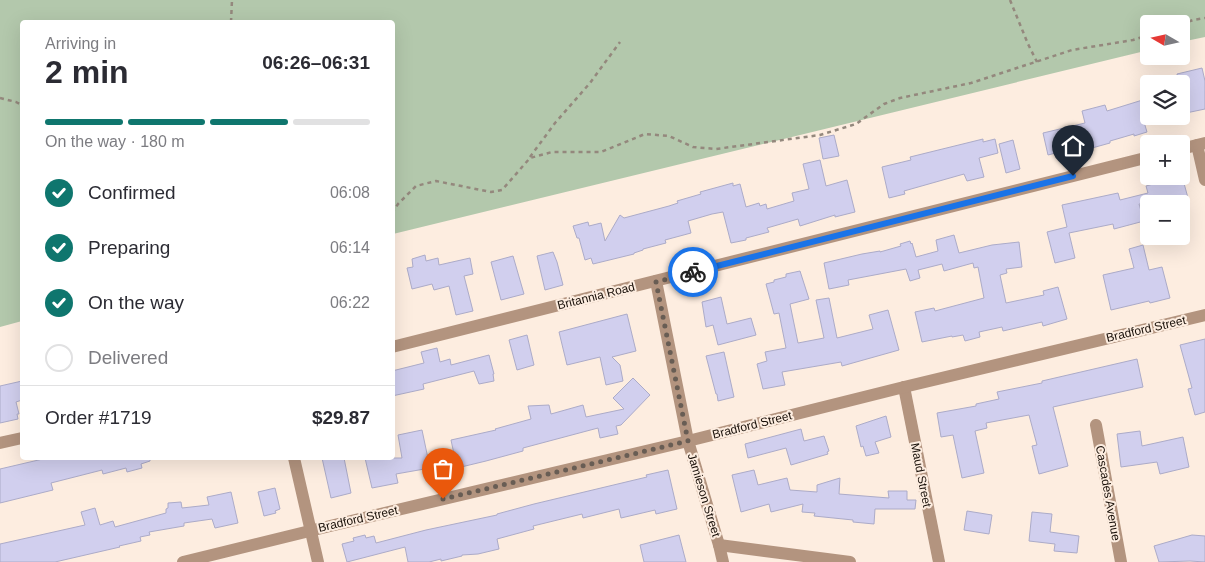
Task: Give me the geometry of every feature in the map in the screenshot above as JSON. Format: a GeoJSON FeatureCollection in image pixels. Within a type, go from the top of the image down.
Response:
{"type":"FeatureCollection","features":[{"type":"Feature","properties":{"kind":"street"},"geometry":{"type":"LineString","coordinates":[[1201,144],[1205,180]]}},
{"type":"Feature","properties":{"kind":"street","name":"Britannia Road"},"geometry":{"type":"LineString","coordinates":[[395,346],[1140,159]]}},
{"type":"Feature","properties":{"kind":"street","name":"Jamieson Street"},"geometry":{"type":"LineString","coordinates":[[656,282],[688,441],[719,545],[722,562]]}},
{"type":"Feature","properties":{"kind":"street","name":"Bradford Street"},"geometry":{"type":"LineString","coordinates":[[183,562],[1205,315]]}},
{"type":"Feature","properties":{"kind":"street","name":"Maud Street"},"geometry":{"type":"LineString","coordinates":[[904,387],[939,562]]}},
{"type":"Feature","properties":{"kind":"street","name":"Cascades Avenue"},"geometry":{"type":"LineString","coordinates":[[1096,425],[1121,562]]}},
{"type":"Feature","properties":{"kind":"street"},"geometry":{"type":"LineString","coordinates":[[0,444],[20,439]]}},
{"type":"Feature","properties":{"kind":"street"},"geometry":{"type":"LineString","coordinates":[[294,460],[318,562]]}},
{"type":"Feature","properties":{"kind":"street"},"geometry":{"type":"LineString","coordinates":[[719,545],[850,562]]}},
{"type":"Feature","properties":{"kind":"path"},"geometry":{"type":"LineString","coordinates":[[231,20],[232,0]]}},
{"type":"Feature","properties":{"kind":"path"},"geometry":{"type":"LineString","coordinates":[[1010,0],[1037,62]]}},
{"type":"Feature","properties":{"kind":"path"},"geometry":{"type":"LineString","coordinates":[[1190,21],[1205,18]]}},
{"type":"Feature","properties":{"kind":"path"},"geometry":{"type":"LineString","coordinates":[[528,160],[552,152],[601,152],[645,134],[669,136],[693,148],[716,149],[820,134],[856,124],[884,104],[900,98],[971,83],[1072,50],[1140,38]]}},
{"type":"Feature","properties":{"kind":"path"},"geometry":{"type":"LineString","coordinates":[[395,208],[416,186],[436,181],[492,192],[502,190],[528,160],[555,122],[590,83],[620,42]]}},
{"type":"Feature","properties":{"kind":"path"},"geometry":{"type":"LineString","coordinates":[[0,98],[20,104]]}},
{"type":"Feature","properties":{"kind":"green space"},"geometry":{"type":"Polygon","coordinates":[[[0,0],[1205,0],[1205,37],[1190,40],[1190,15],[1140,15],[1140,52],[395,234],[395,20],[20,20],[20,322],[0,327],[0,0]]]}},
{"type":"Feature","properties":{"kind":"building"},"geometry":{"type":"Polygon","coordinates":[[[1202,68],[1205,81],[1205,109],[1190,112],[1190,75],[1177,74],[1202,68]]]}},
{"type":"Feature","properties":{"kind":"building"},"geometry":{"type":"Polygon","coordinates":[[[1140,101],[1140,125],[1145,125],[1147,132],[1134,136],[1134,134],[1092,148],[1090,141],[1066,146],[1067,150],[1048,155],[1043,133],[1085,123],[1082,111],[1105,105],[1107,111],[1140,101]]]}},
{"type":"Feature","properties":{"kind":"building"},"geometry":{"type":"Polygon","coordinates":[[[834,135],[839,156],[823,159],[819,138],[834,135]]]}},
{"type":"Feature","properties":{"kind":"building"},"geometry":{"type":"Polygon","coordinates":[[[983,139],[983,142],[995,139],[998,153],[979,158],[984,177],[967,181],[964,174],[904,191],[905,194],[889,198],[882,167],[911,160],[910,157],[983,139]]]}},
{"type":"Feature","properties":{"kind":"building"},"geometry":{"type":"Polygon","coordinates":[[[1013,140],[1020,169],[1006,173],[999,144],[1013,140]]]}},
{"type":"Feature","properties":{"kind":"building"},"geometry":{"type":"Polygon","coordinates":[[[820,160],[826,186],[847,180],[855,212],[835,217],[835,215],[800,226],[798,219],[767,228],[769,232],[731,243],[723,212],[712,214],[688,221],[691,233],[665,240],[666,243],[643,249],[634,254],[593,264],[591,258],[585,260],[579,238],[577,238],[573,226],[588,222],[589,226],[601,223],[605,241],[620,215],[624,218],[669,206],[678,203],[677,201],[701,194],[700,192],[733,183],[733,186],[740,184],[746,207],[759,203],[760,206],[766,204],[767,209],[794,201],[792,193],[809,189],[803,164],[820,160]]]}},
{"type":"Feature","properties":{"kind":"building"},"geometry":{"type":"Polygon","coordinates":[[[1184,185],[1187,195],[1140,195],[1148,193],[1146,186],[1184,185]]]}},
{"type":"Feature","properties":{"kind":"building"},"geometry":{"type":"Polygon","coordinates":[[[1118,193],[1120,200],[1140,195],[1140,222],[1114,229],[1113,224],[1069,233],[1075,258],[1055,263],[1047,232],[1067,227],[1062,205],[1118,193]]]}},
{"type":"Feature","properties":{"kind":"building"},"geometry":{"type":"Polygon","coordinates":[[[954,235],[959,253],[992,245],[1019,242],[1022,267],[1006,269],[1007,273],[1000,275],[1006,303],[1044,295],[1043,291],[1058,287],[1067,319],[1043,326],[1042,322],[1003,331],[1002,327],[979,332],[980,337],[965,341],[963,335],[922,342],[915,312],[934,308],[935,311],[984,298],[978,267],[974,268],[973,263],[944,271],[942,264],[918,270],[920,278],[910,281],[906,269],[848,280],[849,285],[829,289],[824,263],[862,254],[880,252],[901,246],[900,244],[910,241],[916,257],[938,251],[936,240],[954,235]]]}},
{"type":"Feature","properties":{"kind":"building"},"geometry":{"type":"Polygon","coordinates":[[[1143,245],[1149,270],[1162,267],[1170,298],[1111,310],[1103,275],[1134,268],[1129,249],[1143,245]]]}},
{"type":"Feature","properties":{"kind":"building"},"geometry":{"type":"Polygon","coordinates":[[[553,252],[563,285],[545,290],[537,256],[553,252]]]}},
{"type":"Feature","properties":{"kind":"building"},"geometry":{"type":"Polygon","coordinates":[[[425,255],[426,261],[438,258],[439,265],[470,258],[473,274],[464,276],[473,311],[456,315],[449,286],[434,290],[432,284],[412,289],[407,268],[413,267],[412,259],[425,255]]]}},
{"type":"Feature","properties":{"kind":"building"},"geometry":{"type":"Polygon","coordinates":[[[513,256],[524,294],[501,300],[491,262],[513,256]]]}},
{"type":"Feature","properties":{"kind":"building"},"geometry":{"type":"Polygon","coordinates":[[[800,271],[809,299],[790,304],[798,343],[824,338],[816,300],[829,298],[837,338],[873,329],[869,315],[888,310],[899,350],[842,366],[841,362],[782,372],[785,385],[763,389],[757,364],[767,361],[765,352],[786,348],[779,313],[774,314],[766,284],[786,277],[786,274],[800,271]]]}},
{"type":"Feature","properties":{"kind":"building"},"geometry":{"type":"Polygon","coordinates":[[[721,297],[727,324],[751,318],[756,335],[718,345],[713,325],[706,327],[702,302],[721,297]]]}},
{"type":"Feature","properties":{"kind":"building"},"geometry":{"type":"Polygon","coordinates":[[[627,314],[636,351],[612,357],[620,365],[623,381],[606,385],[600,357],[567,365],[559,332],[627,314]]]}},
{"type":"Feature","properties":{"kind":"building"},"geometry":{"type":"Polygon","coordinates":[[[527,335],[534,365],[517,370],[509,340],[527,335]]]}},
{"type":"Feature","properties":{"kind":"building"},"geometry":{"type":"Polygon","coordinates":[[[1205,339],[1205,412],[1195,415],[1188,389],[1192,388],[1180,345],[1205,339]]]}},
{"type":"Feature","properties":{"kind":"building"},"geometry":{"type":"Polygon","coordinates":[[[437,348],[440,362],[450,359],[451,365],[489,355],[494,381],[479,384],[474,371],[423,384],[424,389],[395,395],[395,370],[424,363],[421,352],[437,348]]]}},
{"type":"Feature","properties":{"kind":"building"},"geometry":{"type":"Polygon","coordinates":[[[724,352],[734,397],[718,401],[706,356],[724,352]]]}},
{"type":"Feature","properties":{"kind":"building"},"geometry":{"type":"Polygon","coordinates":[[[1137,359],[1143,387],[1053,407],[1068,466],[1039,474],[1032,446],[1037,445],[1029,415],[986,423],[987,428],[975,431],[984,473],[962,478],[953,435],[941,437],[937,413],[976,406],[976,404],[999,399],[997,392],[1042,383],[1042,381],[1137,359]]]}},
{"type":"Feature","properties":{"kind":"building"},"geometry":{"type":"Polygon","coordinates":[[[633,378],[650,395],[621,425],[616,426],[618,434],[600,438],[598,428],[523,448],[523,451],[457,468],[451,440],[496,430],[531,419],[528,406],[549,405],[551,414],[583,405],[586,417],[624,409],[613,398],[633,378]]]}},
{"type":"Feature","properties":{"kind":"building"},"geometry":{"type":"Polygon","coordinates":[[[20,381],[20,401],[16,402],[19,414],[17,414],[18,419],[0,423],[0,386],[20,381]]]}},
{"type":"Feature","properties":{"kind":"building"},"geometry":{"type":"Polygon","coordinates":[[[886,416],[891,437],[875,442],[879,453],[866,456],[863,446],[861,447],[856,426],[886,416]]]}},
{"type":"Feature","properties":{"kind":"building"},"geometry":{"type":"Polygon","coordinates":[[[801,429],[804,441],[824,436],[829,451],[827,452],[828,454],[791,465],[786,448],[748,458],[745,444],[801,429]]]}},
{"type":"Feature","properties":{"kind":"building"},"geometry":{"type":"Polygon","coordinates":[[[422,430],[430,468],[396,474],[398,483],[372,488],[365,460],[395,460],[395,458],[402,458],[398,435],[422,430]]]}},
{"type":"Feature","properties":{"kind":"building"},"geometry":{"type":"Polygon","coordinates":[[[1140,431],[1142,446],[1183,437],[1189,467],[1160,474],[1157,462],[1121,467],[1117,434],[1140,431]]]}},
{"type":"Feature","properties":{"kind":"building"},"geometry":{"type":"Polygon","coordinates":[[[38,460],[150,460],[141,464],[142,468],[127,472],[126,468],[103,474],[102,470],[51,483],[53,490],[0,503],[0,469],[38,460]]]}},
{"type":"Feature","properties":{"kind":"building"},"geometry":{"type":"Polygon","coordinates":[[[322,460],[344,460],[351,493],[331,498],[322,460]]]}},
{"type":"Feature","properties":{"kind":"building"},"geometry":{"type":"Polygon","coordinates":[[[668,470],[677,509],[656,514],[655,510],[621,518],[619,509],[583,518],[582,514],[533,526],[534,529],[497,539],[499,549],[478,554],[462,555],[441,561],[441,559],[429,562],[408,562],[405,547],[347,562],[342,544],[354,541],[353,538],[365,535],[366,538],[374,536],[376,543],[497,515],[668,470]]]}},
{"type":"Feature","properties":{"kind":"building"},"geometry":{"type":"Polygon","coordinates":[[[754,470],[758,485],[787,478],[790,490],[817,492],[817,485],[840,478],[839,494],[889,498],[888,491],[907,491],[907,500],[916,500],[915,509],[875,509],[874,524],[814,516],[815,513],[802,512],[803,504],[771,512],[769,504],[741,512],[732,475],[754,470]]]}},
{"type":"Feature","properties":{"kind":"building"},"geometry":{"type":"Polygon","coordinates":[[[275,488],[280,509],[275,511],[276,513],[264,516],[258,492],[275,488]]]}},
{"type":"Feature","properties":{"kind":"building"},"geometry":{"type":"Polygon","coordinates":[[[231,492],[238,523],[215,528],[212,519],[184,523],[184,526],[149,532],[150,535],[140,537],[141,541],[55,562],[0,562],[0,544],[85,525],[81,512],[95,508],[100,525],[113,521],[115,527],[166,513],[168,503],[181,502],[182,508],[209,505],[207,497],[231,492]]]}},
{"type":"Feature","properties":{"kind":"building"},"geometry":{"type":"Polygon","coordinates":[[[967,511],[992,515],[989,534],[964,530],[967,511]]]}},
{"type":"Feature","properties":{"kind":"building"},"geometry":{"type":"Polygon","coordinates":[[[1032,512],[1052,514],[1050,532],[1079,536],[1077,553],[1054,551],[1055,544],[1029,541],[1032,512]]]}},
{"type":"Feature","properties":{"kind":"building"},"geometry":{"type":"Polygon","coordinates":[[[679,535],[686,562],[644,562],[640,545],[679,535]]]}},
{"type":"Feature","properties":{"kind":"building"},"geometry":{"type":"Polygon","coordinates":[[[1192,535],[1205,536],[1205,562],[1159,562],[1154,546],[1192,535]]]}},
{"type":"Feature","properties":{"kind":"way so far"},"geometry":{"type":"LineString","coordinates":[[443,499],[688,441],[656,282],[693,272]]}},
{"type":"Feature","properties":{"kind":"route"},"geometry":{"type":"LineString","coordinates":[[693,272],[1073,176]]}}]}
